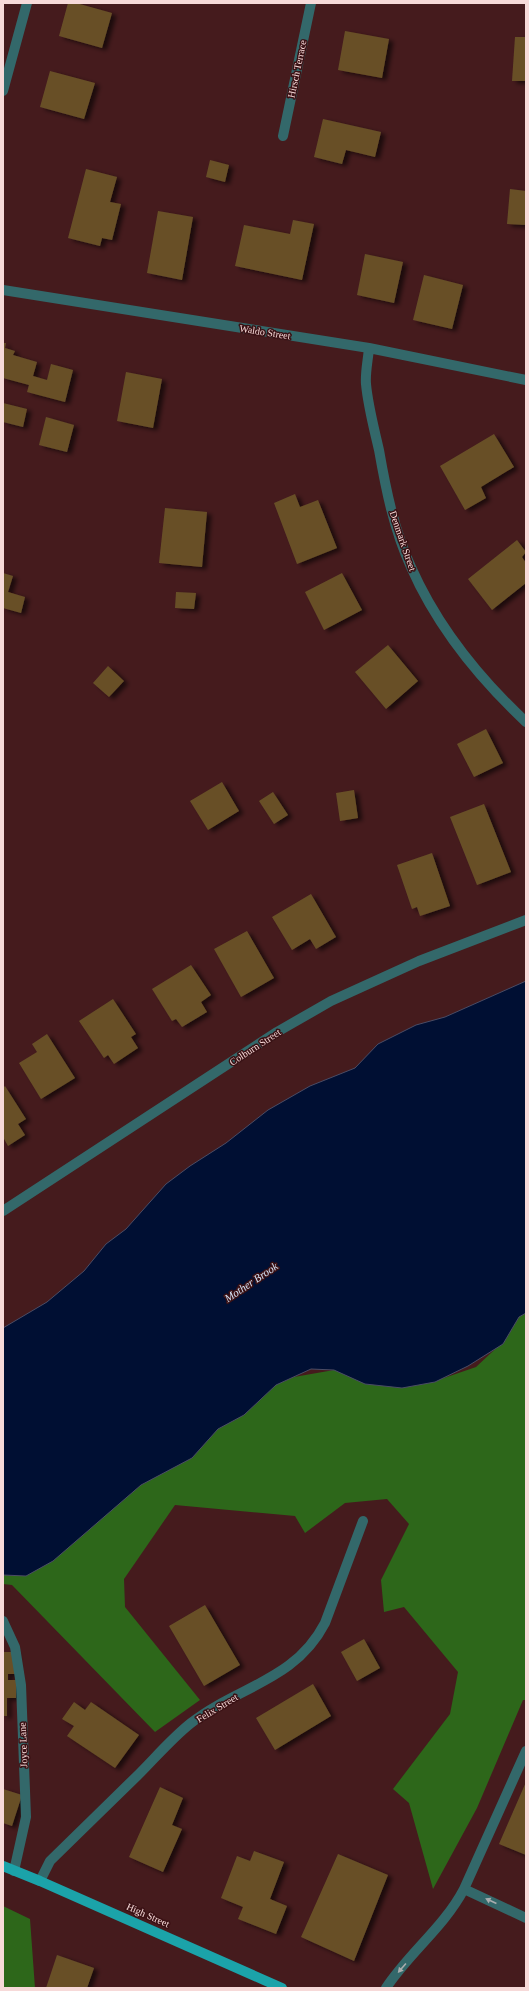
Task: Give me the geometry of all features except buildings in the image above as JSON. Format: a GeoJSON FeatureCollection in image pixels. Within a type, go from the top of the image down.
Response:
{"type":"FeatureCollection","features":[{"type":"Feature","properties":{"kind":"main road","name":"High Street"},"geometry":{"type":"LineString","coordinates":[[3,1866],[282,1988]]}},
{"type":"Feature","properties":{"kind":"street"},"geometry":{"type":"LineString","coordinates":[[3,91],[27,3]]}},
{"type":"Feature","properties":{"kind":"street","name":"Hirsch Terrace"},"geometry":{"type":"LineString","coordinates":[[283,136],[311,3]]}},
{"type":"Feature","properties":{"kind":"street","name":"Waldo Street"},"geometry":{"type":"LineString","coordinates":[[3,290],[369,348],[526,380]]}},
{"type":"Feature","properties":{"kind":"street","name":"Denmark Street"},"geometry":{"type":"LineString","coordinates":[[369,348],[366,383],[386,490],[396,527],[410,567],[432,607],[454,641],[482,677],[526,722]]}},
{"type":"Feature","properties":{"kind":"street","name":"Colburn Street"},"geometry":{"type":"LineString","coordinates":[[3,1211],[277,1032],[324,1004],[419,960],[526,920]]}},
{"type":"Feature","properties":{"kind":"street","name":"Felix Street"},"geometry":{"type":"LineString","coordinates":[[40,1881],[50,1861],[183,1730],[205,1714],[292,1664],[305,1653],[317,1639],[325,1623],[363,1521]]}},
{"type":"Feature","properties":{"kind":"street","name":"Joyce Lane"},"geometry":{"type":"LineString","coordinates":[[3,1621],[15,1647],[21,1685],[26,1817],[14,1871]]}},
{"type":"Feature","properties":{"kind":"street"},"geometry":{"type":"LineString","coordinates":[[386,1988],[455,1906],[526,1751]]}},
{"type":"Feature","properties":{"kind":"street"},"geometry":{"type":"LineString","coordinates":[[464,1889],[526,1918]]}},
{"type":"Feature","properties":{"kind":"green space"},"geometry":{"type":"Polygon","coordinates":[[[526,1313],[526,1700],[523,1700],[477,1808],[433,1889],[409,1803],[393,1789],[450,1714],[458,1672],[404,1607],[384,1612],[381,1580],[409,1524],[387,1499],[345,1503],[305,1533],[295,1516],[175,1505],[124,1579],[125,1607],[200,1700],[155,1732],[12,1585],[3,1584],[3,1575],[26,1576],[141,1485],[178,1464],[251,1395],[294,1377],[334,1370],[441,1379],[476,1367],[506,1339],[519,1317],[526,1313]]]}},
{"type":"Feature","properties":{"kind":"green space"},"geometry":{"type":"Polygon","coordinates":[[[3,1906],[30,1919],[35,1988],[3,1988],[3,1906]]]}},
{"type":"Feature","properties":{"kind":"water","name":"Mother Brook"},"geometry":{"type":"Polygon","coordinates":[[[526,981],[526,1313],[519,1317],[503,1344],[468,1366],[435,1382],[402,1388],[365,1384],[334,1370],[311,1369],[276,1385],[244,1415],[218,1429],[192,1458],[141,1485],[53,1561],[26,1576],[3,1575],[3,1328],[47,1302],[84,1271],[106,1244],[126,1229],[166,1184],[190,1166],[226,1143],[268,1110],[310,1086],[355,1068],[378,1044],[416,1025],[445,1017],[526,981]]]}}]}
